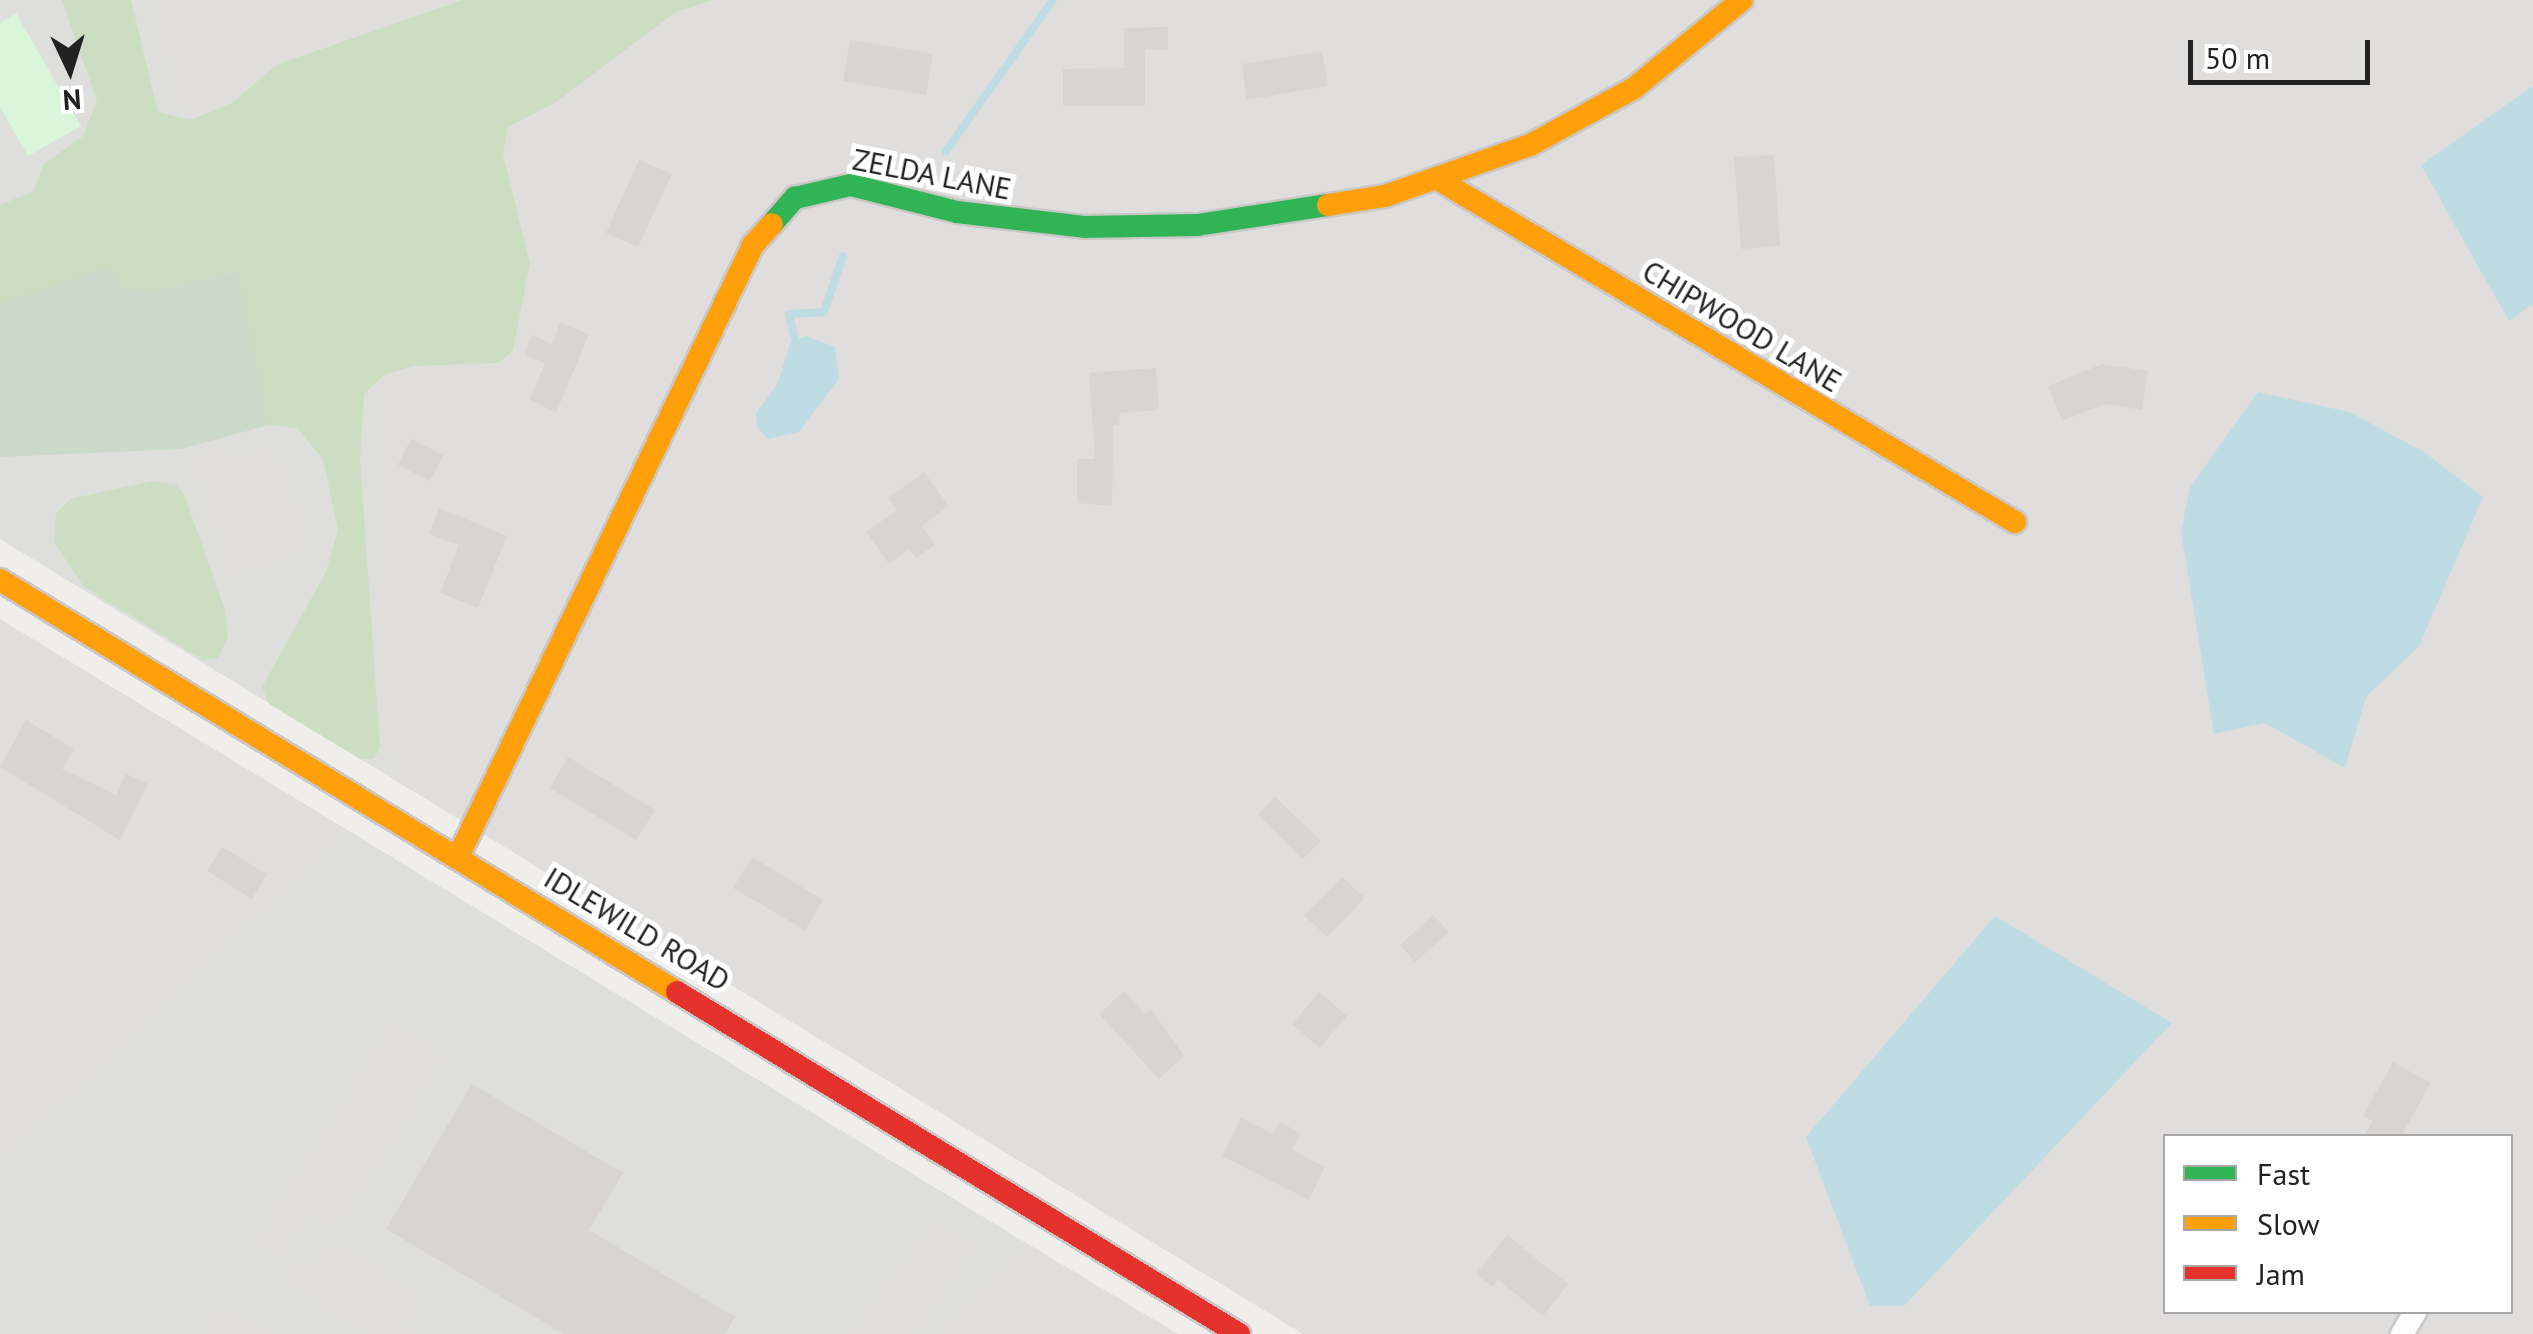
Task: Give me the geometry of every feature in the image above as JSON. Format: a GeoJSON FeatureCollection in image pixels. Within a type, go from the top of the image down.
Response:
{"type":"FeatureCollection","features":[{"type":"Feature","properties":{"kind":"street","name":"ZELDA LANE"},"geometry":{"type":"LineString","coordinates":[[458,854],[754,244],[795,198],[851,185],[1012,222],[1197,224],[1384,196],[1439,180],[1530,145],[1634,88],[1742,0]]}},
{"type":"Feature","properties":{"kind":"street","name":"CHIPWOOD LANE"},"geometry":{"type":"LineString","coordinates":[[1439,180],[2015,522]]}},
{"type":"Feature","properties":{"kind":"street","name":"IDLEWILD ROAD"},"geometry":{"type":"LineString","coordinates":[[0,580],[458,854],[1239,1334]]}},
{"type":"Feature","properties":{"kind":"shaded area"},"geometry":{"type":"Polygon","coordinates":[[[0,0],[148,0],[192,150],[372,127],[376,685],[393,779],[0,539],[0,0]]]}},
{"type":"Feature","properties":{"kind":"shaded area"},"geometry":{"type":"Polygon","coordinates":[[[148,0],[2533,0],[2533,1334],[1303,1334],[393,779],[376,685],[192,151],[148,0]]]}},
{"type":"Feature","properties":{"kind":"shaded area"},"geometry":{"type":"Polygon","coordinates":[[[278,443],[315,545],[229,582],[193,475],[193,459],[213,444],[242,454],[278,443]]]}},
{"type":"Feature","properties":{"kind":"shaded area"},"geometry":{"type":"Polygon","coordinates":[[[0,619],[349,831],[0,1166],[0,619]]]}},
{"type":"Feature","properties":{"kind":"shaded area"},"geometry":{"type":"Polygon","coordinates":[[[349,831],[1028,1244],[934,1334],[0,1334],[0,1166],[349,831]]]}},
{"type":"Feature","properties":{"kind":"shaded area"},"geometry":{"type":"Polygon","coordinates":[[[390,1018],[451,1056],[339,1235],[312,1218],[289,1254],[309,1266],[329,1235],[429,1297],[409,1329],[417,1334],[362,1334],[273,1280],[283,1263],[250,1244],[390,1018]]]}},
{"type":"Feature","properties":{"kind":"shaded area"},"geometry":{"type":"Polygon","coordinates":[[[936,1220],[981,1246],[936,1314],[916,1334],[847,1334],[926,1223],[936,1220]]]}},
{"type":"Feature","properties":{"kind":"shaded area"},"geometry":{"type":"Polygon","coordinates":[[[1028,1244],[1178,1334],[934,1334],[1028,1244]]]}},
{"type":"Feature","properties":{"kind":"shaded area"},"geometry":{"type":"Polygon","coordinates":[[[219,1299],[276,1333],[198,1334],[219,1299]]]}},
{"type":"Feature","properties":{"kind":"green space"},"geometry":{"type":"Polygon","coordinates":[[[62,0],[131,0],[158,112],[190,120],[232,103],[276,65],[462,0],[713,0],[676,12],[555,103],[508,127],[503,154],[530,263],[513,351],[498,363],[414,366],[384,375],[364,394],[360,460],[380,747],[374,759],[360,759],[269,704],[262,687],[326,572],[338,530],[323,459],[297,428],[269,425],[236,271],[151,293],[123,287],[0,328],[0,205],[34,191],[43,165],[83,136],[97,101],[62,0]]]}},
{"type":"Feature","properties":{"kind":"green space"},"geometry":{"type":"Polygon","coordinates":[[[16,13],[81,126],[28,156],[0,107],[0,23],[16,13]]]}},
{"type":"Feature","properties":{"kind":"green space"},"geometry":{"type":"Polygon","coordinates":[[[108,267],[123,287],[151,293],[237,271],[269,425],[181,449],[0,457],[0,304],[108,267]]]}},
{"type":"Feature","properties":{"kind":"green space"},"geometry":{"type":"Polygon","coordinates":[[[153,481],[176,485],[184,494],[225,610],[228,636],[218,658],[203,660],[84,587],[54,542],[56,514],[70,499],[153,481]]]}},
{"type":"Feature","properties":{"kind":"water"},"geometry":{"type":"Polygon","coordinates":[[[2533,86],[2533,304],[2509,321],[2421,165],[2533,86]]]}},
{"type":"Feature","properties":{"kind":"water"},"geometry":{"type":"Polygon","coordinates":[[[806,336],[835,347],[839,379],[799,432],[768,439],[757,427],[756,413],[778,383],[790,343],[806,336]]]}},
{"type":"Feature","properties":{"kind":"water"},"geometry":{"type":"Polygon","coordinates":[[[2258,392],[2349,412],[2424,452],[2483,497],[2419,646],[2366,697],[2345,768],[2265,723],[2214,734],[2181,532],[2190,487],[2258,392]]]}},
{"type":"Feature","properties":{"kind":"water"},"geometry":{"type":"Polygon","coordinates":[[[1995,916],[2172,1023],[1904,1306],[1870,1306],[1806,1137],[1995,916]]]}},
{"type":"Feature","properties":{"kind":"building"},"geometry":{"type":"Polygon","coordinates":[[[1168,27],[1168,50],[1145,50],[1145,106],[1063,106],[1063,69],[1124,68],[1124,28],[1168,27]]]}},
{"type":"Feature","properties":{"kind":"building"},"geometry":{"type":"Polygon","coordinates":[[[850,40],[933,54],[926,95],[843,81],[850,40]]]}},
{"type":"Feature","properties":{"kind":"building"},"geometry":{"type":"Polygon","coordinates":[[[1322,51],[1328,86],[1247,100],[1242,64],[1322,51]]]}},
{"type":"Feature","properties":{"kind":"building"},"geometry":{"type":"Polygon","coordinates":[[[1774,155],[1780,246],[1741,249],[1734,157],[1774,155]]]}},
{"type":"Feature","properties":{"kind":"building"},"geometry":{"type":"Polygon","coordinates":[[[639,160],[672,174],[638,247],[606,233],[639,160]]]}},
{"type":"Feature","properties":{"kind":"building"},"geometry":{"type":"Polygon","coordinates":[[[560,323],[589,334],[556,413],[530,399],[545,363],[524,355],[532,335],[552,344],[560,323]]]}},
{"type":"Feature","properties":{"kind":"building"},"geometry":{"type":"Polygon","coordinates":[[[2102,364],[2148,371],[2142,410],[2105,404],[2062,421],[2048,386],[2102,364]]]}},
{"type":"Feature","properties":{"kind":"building"},"geometry":{"type":"Polygon","coordinates":[[[1156,368],[1159,410],[1119,413],[1120,425],[1113,426],[1112,506],[1077,503],[1077,459],[1095,459],[1089,373],[1156,368]]]}},
{"type":"Feature","properties":{"kind":"building"},"geometry":{"type":"Polygon","coordinates":[[[411,439],[443,455],[430,481],[398,465],[411,439]]]}},
{"type":"Feature","properties":{"kind":"building"},"geometry":{"type":"Polygon","coordinates":[[[924,472],[949,506],[922,526],[935,545],[916,558],[909,549],[889,564],[866,532],[897,510],[888,498],[924,472]]]}},
{"type":"Feature","properties":{"kind":"building"},"geometry":{"type":"Polygon","coordinates":[[[439,508],[507,536],[478,608],[440,593],[459,545],[429,534],[439,508]]]}},
{"type":"Feature","properties":{"kind":"building"},"geometry":{"type":"Polygon","coordinates":[[[26,720],[74,749],[62,769],[116,795],[126,774],[148,784],[120,840],[0,767],[26,720]]]}},
{"type":"Feature","properties":{"kind":"building"},"geometry":{"type":"Polygon","coordinates":[[[568,757],[655,810],[636,840],[550,788],[568,757]]]}},
{"type":"Feature","properties":{"kind":"building"},"geometry":{"type":"Polygon","coordinates":[[[1275,797],[1321,841],[1303,859],[1258,815],[1275,797]]]}},
{"type":"Feature","properties":{"kind":"building"},"geometry":{"type":"Polygon","coordinates":[[[222,847],[267,874],[252,899],[207,871],[222,847]]]}},
{"type":"Feature","properties":{"kind":"building"},"geometry":{"type":"Polygon","coordinates":[[[752,857],[823,900],[805,930],[733,888],[752,857]]]}},
{"type":"Feature","properties":{"kind":"building"},"geometry":{"type":"Polygon","coordinates":[[[1342,877],[1365,898],[1327,937],[1304,915],[1342,877]]]}},
{"type":"Feature","properties":{"kind":"building"},"geometry":{"type":"Polygon","coordinates":[[[1433,915],[1449,932],[1415,962],[1400,945],[1433,915]]]}},
{"type":"Feature","properties":{"kind":"building"},"geometry":{"type":"Polygon","coordinates":[[[1124,991],[1145,1014],[1151,1009],[1184,1056],[1159,1079],[1099,1014],[1124,991]]]}},
{"type":"Feature","properties":{"kind":"building"},"geometry":{"type":"Polygon","coordinates":[[[1319,992],[1347,1016],[1320,1048],[1292,1024],[1319,992]]]}},
{"type":"Feature","properties":{"kind":"building"},"geometry":{"type":"Polygon","coordinates":[[[2393,1062],[2431,1083],[2402,1134],[2365,1134],[2373,1121],[2363,1116],[2393,1062]]]}},
{"type":"Feature","properties":{"kind":"building"},"geometry":{"type":"Polygon","coordinates":[[[472,1084],[623,1173],[589,1230],[735,1317],[725,1334],[564,1334],[386,1229],[472,1084]]]}},
{"type":"Feature","properties":{"kind":"building"},"geometry":{"type":"Polygon","coordinates":[[[1241,1118],[1273,1134],[1279,1122],[1301,1133],[1292,1150],[1325,1167],[1309,1200],[1222,1156],[1241,1118]]]}},
{"type":"Feature","properties":{"kind":"building"},"geometry":{"type":"Polygon","coordinates":[[[1507,1235],[1568,1284],[1543,1316],[1498,1280],[1492,1287],[1476,1274],[1507,1235]]]}},
{"type":"Feature","properties":{"kind":"waterway"},"geometry":{"type":"LineString","coordinates":[[946,151],[1053,0]]}},
{"type":"Feature","properties":{"kind":"waterway"},"geometry":{"type":"LineString","coordinates":[[797,347],[789,314],[824,312],[843,256]]}},
{"type":"Feature","properties":{"kind":"traffic: fast"},"geometry":{"type":"LineString","coordinates":[[772,224],[795,198],[851,185],[957,212],[1084,227],[1197,225],[1328,205]]}},
{"type":"Feature","properties":{"kind":"traffic: slow"},"geometry":{"type":"LineString","coordinates":[[1328,205],[1385,196],[1530,145],[1634,88],[1742,0]]}},
{"type":"Feature","properties":{"kind":"traffic: slow"},"geometry":{"type":"LineString","coordinates":[[1439,180],[2015,522]]}},
{"type":"Feature","properties":{"kind":"traffic: slow"},"geometry":{"type":"LineString","coordinates":[[459,855],[753,245],[772,224]]}},
{"type":"Feature","properties":{"kind":"traffic: slow"},"geometry":{"type":"LineString","coordinates":[[0,580],[677,992]]}},
{"type":"Feature","properties":{"kind":"traffic: jam"},"geometry":{"type":"LineString","coordinates":[[677,992],[1239,1334]]}}]}
